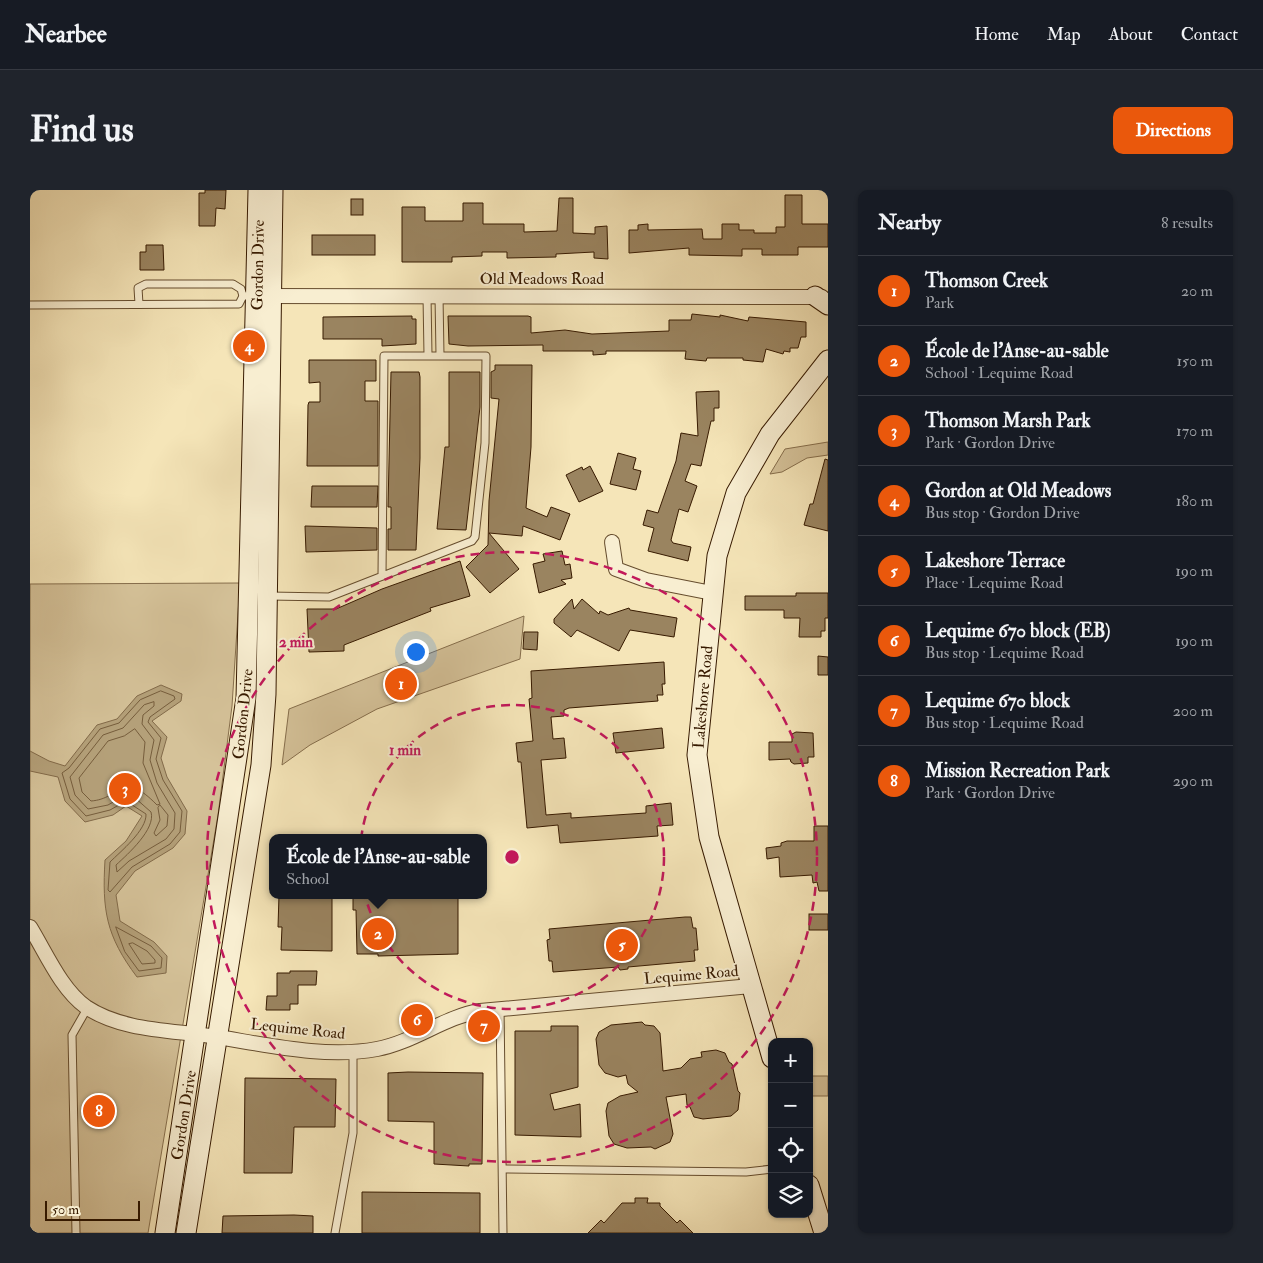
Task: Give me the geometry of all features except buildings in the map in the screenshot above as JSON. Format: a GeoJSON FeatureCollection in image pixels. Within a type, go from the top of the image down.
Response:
{"type":"FeatureCollection","features":[{"type":"Feature","properties":{"kind":"main road","name":"Gordon Drive"},"geometry":{"type":"LineString","coordinates":[[186,1233],[261,765],[266,694],[259,596],[258,190]]}},
{"type":"Feature","properties":{"kind":"main road","name":"Gordon Drive"},"geometry":{"type":"LineString","coordinates":[[258,296],[273,190]]}},
{"type":"Feature","properties":{"kind":"main road","name":"Lakeshore Road"},"geometry":{"type":"LineString","coordinates":[[768,1044],[709,837],[696,754],[717,556],[736,493],[770,434],[828,360]]}},
{"type":"Feature","properties":{"kind":"main road","name":"Gordon Drive"},"geometry":{"type":"LineString","coordinates":[[166,1233],[246,698],[259,596]]}},
{"type":"Feature","properties":{"kind":"main road"},"geometry":{"type":"LineString","coordinates":[[813,1198],[824,1233]]}},
{"type":"Feature","properties":{"kind":"street","name":"Old Meadows Road"},"geometry":{"type":"LineString","coordinates":[[258,296],[824,300]]}},
{"type":"Feature","properties":{"kind":"street"},"geometry":{"type":"LineString","coordinates":[[612,542],[616,569],[646,580],[712,593]]}},
{"type":"Feature","properties":{"kind":"street","name":"Lequime Road"},"geometry":{"type":"LineString","coordinates":[[30,926],[72,995],[88,1007],[106,1016],[148,1029],[321,1051],[352,1052],[378,1049],[470,1012],[751,986]]}},
{"type":"Feature","properties":{"kind":"lane"},"geometry":{"type":"LineString","coordinates":[[139,304],[138,288],[146,284],[233,284],[258,296]]}},
{"type":"Feature","properties":{"kind":"lane"},"geometry":{"type":"LineString","coordinates":[[30,305],[239,304],[258,296]]}},
{"type":"Feature","properties":{"kind":"lane"},"geometry":{"type":"LineString","coordinates":[[428,355],[433,296]]}},
{"type":"Feature","properties":{"kind":"lane"},"geometry":{"type":"LineString","coordinates":[[433,296],[440,355]]}},
{"type":"Feature","properties":{"kind":"lane"},"geometry":{"type":"LineString","coordinates":[[259,596],[329,597],[472,541],[475,537],[485,442],[486,356],[384,356],[382,576]]}},
{"type":"Feature","properties":{"kind":"lane"},"geometry":{"type":"LineString","coordinates":[[76,1233],[72,1035],[88,1007]]}},
{"type":"Feature","properties":{"kind":"lane"},"geometry":{"type":"LineString","coordinates":[[500,1008],[503,1233]]}},
{"type":"Feature","properties":{"kind":"lane"},"geometry":{"type":"LineString","coordinates":[[335,1233],[353,1132],[352,1052]]}},
{"type":"Feature","properties":{"kind":"lane"},"geometry":{"type":"LineString","coordinates":[[502,1169],[746,1172],[768,1169]]}},
{"type":"Feature","properties":{"kind":"shaded area"},"geometry":{"type":"Polygon","coordinates":[[[828,442],[828,455],[807,458],[782,472],[770,474],[785,449],[828,442]]]}},
{"type":"Feature","properties":{"kind":"shaded area"},"geometry":{"type":"Polygon","coordinates":[[[240,583],[232,706],[218,815],[148,1233],[30,1233],[30,584],[240,583]]]}},
{"type":"Feature","properties":{"kind":"shaded area"},"geometry":{"type":"Polygon","coordinates":[[[524,616],[520,659],[377,709],[310,745],[282,765],[289,709],[524,616]]]}},
{"type":"Feature","properties":{"kind":"shaded area"},"geometry":{"type":"Polygon","coordinates":[[[813,1076],[828,1076],[828,1096],[813,1096],[813,1076]]]}},
{"type":"Feature","properties":{"kind":"water"},"geometry":{"type":"Polygon","coordinates":[[[161,685],[182,694],[181,701],[152,721],[167,737],[161,758],[167,777],[187,811],[185,834],[173,848],[135,871],[116,895],[120,921],[154,942],[167,956],[166,973],[137,977],[112,935],[104,894],[104,878],[105,860],[126,841],[142,816],[126,806],[113,815],[85,822],[65,801],[58,777],[30,771],[30,751],[49,761],[65,766],[97,725],[117,719],[137,696],[161,685]]]}},
{"type":"Feature","properties":{"kind":"place","name":"Gordon at Old Meadows"},"geometry":{"type":"Point","coordinates":[249,346]}},
{"type":"Feature","properties":{"kind":"place","name":"Thomson Creek"},"geometry":{"type":"Point","coordinates":[401,684]}},
{"type":"Feature","properties":{"kind":"place","name":"Thomson Marsh Park"},"geometry":{"type":"Point","coordinates":[125,789]}},
{"type":"Feature","properties":{"kind":"place","name":"École de l'Anse-au-sable"},"geometry":{"type":"Point","coordinates":[378,934]}},
{"type":"Feature","properties":{"kind":"place","name":"Lakeshore Terrace"},"geometry":{"type":"Point","coordinates":[622,945]}},
{"type":"Feature","properties":{"kind":"place","name":"Lequime 670 block (EB)"},"geometry":{"type":"Point","coordinates":[417,1020]}},
{"type":"Feature","properties":{"kind":"place","name":"Lequime 670 block"},"geometry":{"type":"Point","coordinates":[484,1026]}},
{"type":"Feature","properties":{"kind":"place","name":"Mission Recreation Park"},"geometry":{"type":"Point","coordinates":[99,1111]}}]}
